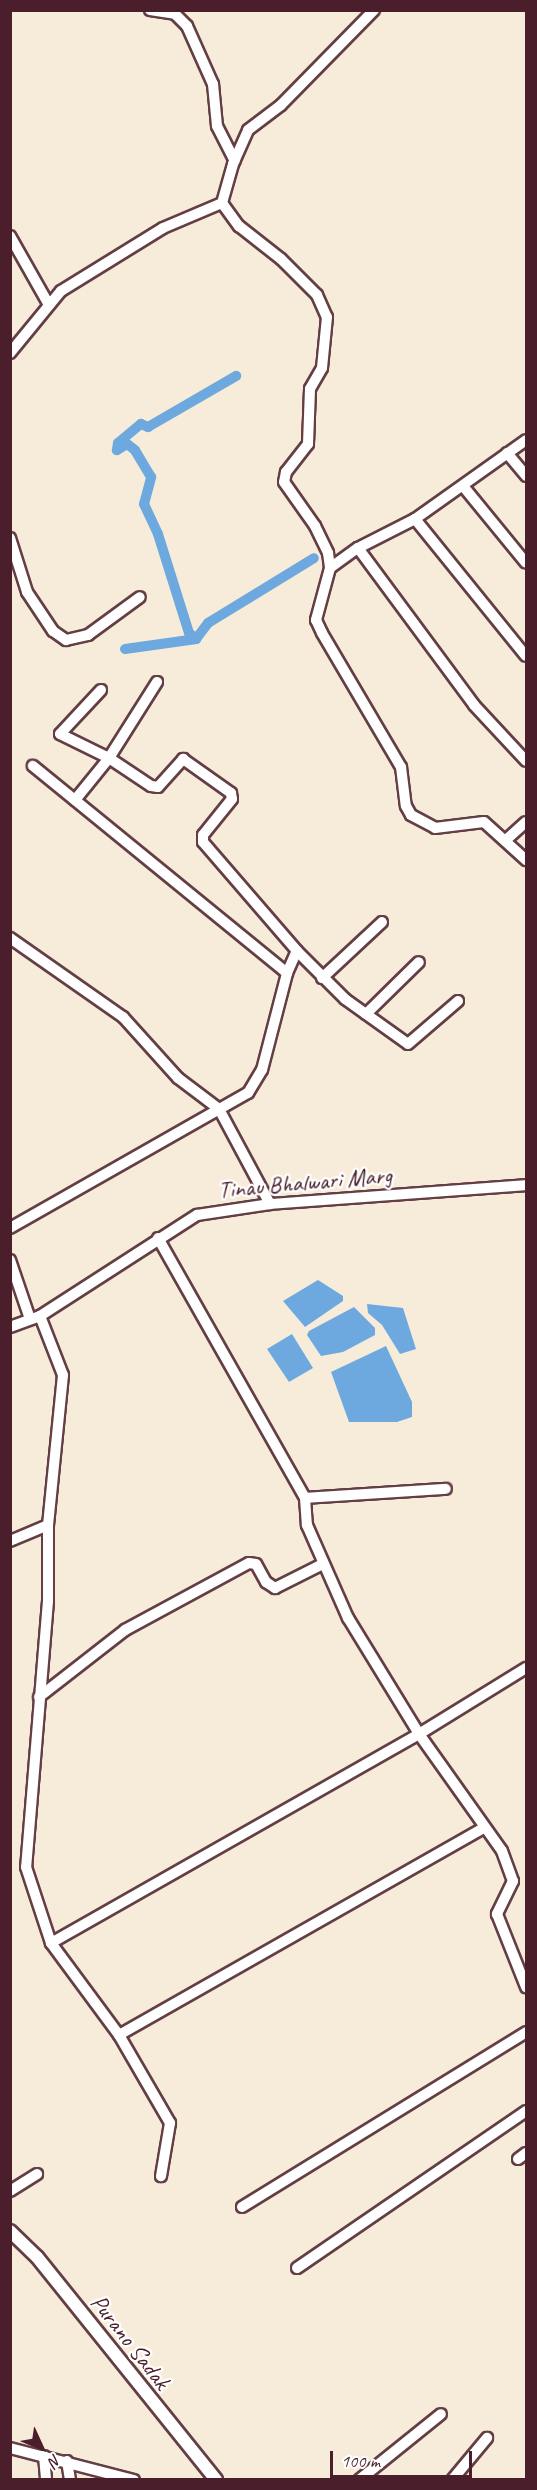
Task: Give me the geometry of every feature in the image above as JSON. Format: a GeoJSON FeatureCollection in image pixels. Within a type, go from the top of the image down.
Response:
{"type":"FeatureCollection","features":[{"type":"Feature","properties":{"kind":"main road","name":"Purano Sadak"},"geometry":{"type":"LineString","coordinates":[[10,2231],[36,2257],[216,2480]]}},
{"type":"Feature","properties":{"kind":"street"},"geometry":{"type":"LineString","coordinates":[[150,10],[175,14],[188,26],[213,84],[217,126],[234,160]]}},
{"type":"Feature","properties":{"kind":"street"},"geometry":{"type":"LineString","coordinates":[[222,203],[234,160],[248,130],[282,105],[374,10]]}},
{"type":"Feature","properties":{"kind":"street"},"geometry":{"type":"LineString","coordinates":[[10,353],[61,291],[163,228],[222,203]]}},
{"type":"Feature","properties":{"kind":"street"},"geometry":{"type":"LineString","coordinates":[[222,203],[239,226],[281,258],[317,295],[327,317],[322,368],[310,389],[308,444],[286,472],[284,482],[321,535],[330,568],[316,620],[357,688],[379,736],[401,767],[406,806],[421,824],[435,828],[484,822],[507,839],[526,860]]}},
{"type":"Feature","properties":{"kind":"street"},"geometry":{"type":"LineString","coordinates":[[10,236],[50,305]]}},
{"type":"Feature","properties":{"kind":"street"},"geometry":{"type":"LineString","coordinates":[[330,568],[358,548],[415,519],[526,440]]}},
{"type":"Feature","properties":{"kind":"street"},"geometry":{"type":"LineString","coordinates":[[507,453],[526,476]]}},
{"type":"Feature","properties":{"kind":"street"},"geometry":{"type":"LineString","coordinates":[[463,486],[526,563]]}},
{"type":"Feature","properties":{"kind":"street"},"geometry":{"type":"LineString","coordinates":[[415,519],[526,656]]}},
{"type":"Feature","properties":{"kind":"street"},"geometry":{"type":"LineString","coordinates":[[10,538],[19,575],[33,602],[53,631],[66,640],[88,635],[140,597]]}},
{"type":"Feature","properties":{"kind":"street"},"geometry":{"type":"LineString","coordinates":[[358,548],[474,705],[526,760]]}},
{"type":"Feature","properties":{"kind":"street"},"geometry":{"type":"LineString","coordinates":[[75,800],[109,758],[157,682]]}},
{"type":"Feature","properties":{"kind":"street"},"geometry":{"type":"LineString","coordinates":[[101,690],[60,731],[63,737],[109,758],[154,787],[183,759],[231,793],[232,800],[203,835],[203,842],[322,978],[408,1044],[416,1041],[458,1000]]}},
{"type":"Feature","properties":{"kind":"street"},"geometry":{"type":"LineString","coordinates":[[33,766],[287,973]]}},
{"type":"Feature","properties":{"kind":"street"},"geometry":{"type":"LineString","coordinates":[[507,839],[526,822]]}},
{"type":"Feature","properties":{"kind":"street"},"geometry":{"type":"LineString","coordinates":[[322,978],[382,922]]}},
{"type":"Feature","properties":{"kind":"street"},"geometry":{"type":"LineString","coordinates":[[12,942],[93,993],[123,1017],[178,1078],[219,1109],[270,1204]]}},
{"type":"Feature","properties":{"kind":"street"},"geometry":{"type":"LineString","coordinates":[[10,1227],[255,1087],[287,973],[297,951]]}},
{"type":"Feature","properties":{"kind":"street"},"geometry":{"type":"LineString","coordinates":[[366,1014],[419,962]]}},
{"type":"Feature","properties":{"kind":"street","name":"Tinau Bhalwari Marg"},"geometry":{"type":"LineString","coordinates":[[10,1328],[35,1318],[197,1215],[270,1204],[526,1185]]}},
{"type":"Feature","properties":{"kind":"street"},"geometry":{"type":"LineString","coordinates":[[158,1238],[305,1498],[307,1525],[348,1618],[419,1734],[483,1828],[502,1851],[513,1881],[497,1914],[526,1987]]}},
{"type":"Feature","properties":{"kind":"street"},"geometry":{"type":"LineString","coordinates":[[10,1260],[63,1375],[48,1525],[48,1601],[26,1867],[51,1943],[119,2035],[170,2123],[161,2176]]}},
{"type":"Feature","properties":{"kind":"street"},"geometry":{"type":"LineString","coordinates":[[305,1498],[446,1489]]}},
{"type":"Feature","properties":{"kind":"street"},"geometry":{"type":"LineString","coordinates":[[10,1541],[48,1525]]}},
{"type":"Feature","properties":{"kind":"street"},"geometry":{"type":"LineString","coordinates":[[39,1697],[125,1630],[249,1563],[256,1564],[266,1582],[274,1588],[323,1564]]}},
{"type":"Feature","properties":{"kind":"street"},"geometry":{"type":"LineString","coordinates":[[51,1943],[419,1734],[526,1668]]}},
{"type":"Feature","properties":{"kind":"street"},"geometry":{"type":"LineString","coordinates":[[119,2035],[483,1828]]}},
{"type":"Feature","properties":{"kind":"street"},"geometry":{"type":"LineString","coordinates":[[242,2206],[526,2032]]}},
{"type":"Feature","properties":{"kind":"street"},"geometry":{"type":"LineString","coordinates":[[297,2268],[526,2111]]}},
{"type":"Feature","properties":{"kind":"street"},"geometry":{"type":"LineString","coordinates":[[10,2191],[37,2174]]}},
{"type":"Feature","properties":{"kind":"street"},"geometry":{"type":"LineString","coordinates":[[362,2477],[441,2414]]}},
{"type":"Feature","properties":{"kind":"street"},"geometry":{"type":"LineString","coordinates":[[452,2480],[487,2438]]}},
{"type":"Feature","properties":{"kind":"street"},"geometry":{"type":"LineString","coordinates":[[10,2448],[134,2480]]}},
{"type":"Feature","properties":{"kind":"street"},"geometry":{"type":"LineString","coordinates":[[44,2456],[46,2480]]}},
{"type":"Feature","properties":{"kind":"street"},"geometry":{"type":"LineString","coordinates":[[67,2461],[70,2480]]}},
{"type":"Feature","properties":{"kind":"street"},"geometry":{"type":"LineString","coordinates":[[362,2477],[376,2480]]}},
{"type":"Feature","properties":{"kind":"water"},"geometry":{"type":"Polygon","coordinates":[[[318,1280],[343,1296],[343,1301],[305,1327],[283,1301],[318,1280]]]}},
{"type":"Feature","properties":{"kind":"water"},"geometry":{"type":"Polygon","coordinates":[[[367,1304],[403,1308],[416,1349],[400,1354],[382,1325],[368,1313],[367,1304]]]}},
{"type":"Feature","properties":{"kind":"water"},"geometry":{"type":"Polygon","coordinates":[[[354,1307],[375,1328],[375,1335],[343,1352],[321,1356],[307,1335],[309,1331],[354,1307]]]}},
{"type":"Feature","properties":{"kind":"water"},"geometry":{"type":"Polygon","coordinates":[[[292,1334],[313,1368],[289,1382],[267,1349],[292,1334]]]}},
{"type":"Feature","properties":{"kind":"water"},"geometry":{"type":"Polygon","coordinates":[[[386,1346],[412,1402],[412,1417],[397,1422],[349,1422],[331,1372],[386,1346]]]}},
{"type":"Feature","properties":{"kind":"waterway"},"geometry":{"type":"LineString","coordinates":[[196,639],[189,633],[158,534],[144,504],[151,477],[135,450],[127,444],[117,450],[118,443],[141,424],[148,427],[236,376]]}},
{"type":"Feature","properties":{"kind":"waterway"},"geometry":{"type":"LineString","coordinates":[[125,649],[196,639],[208,623],[314,558]]}}]}
